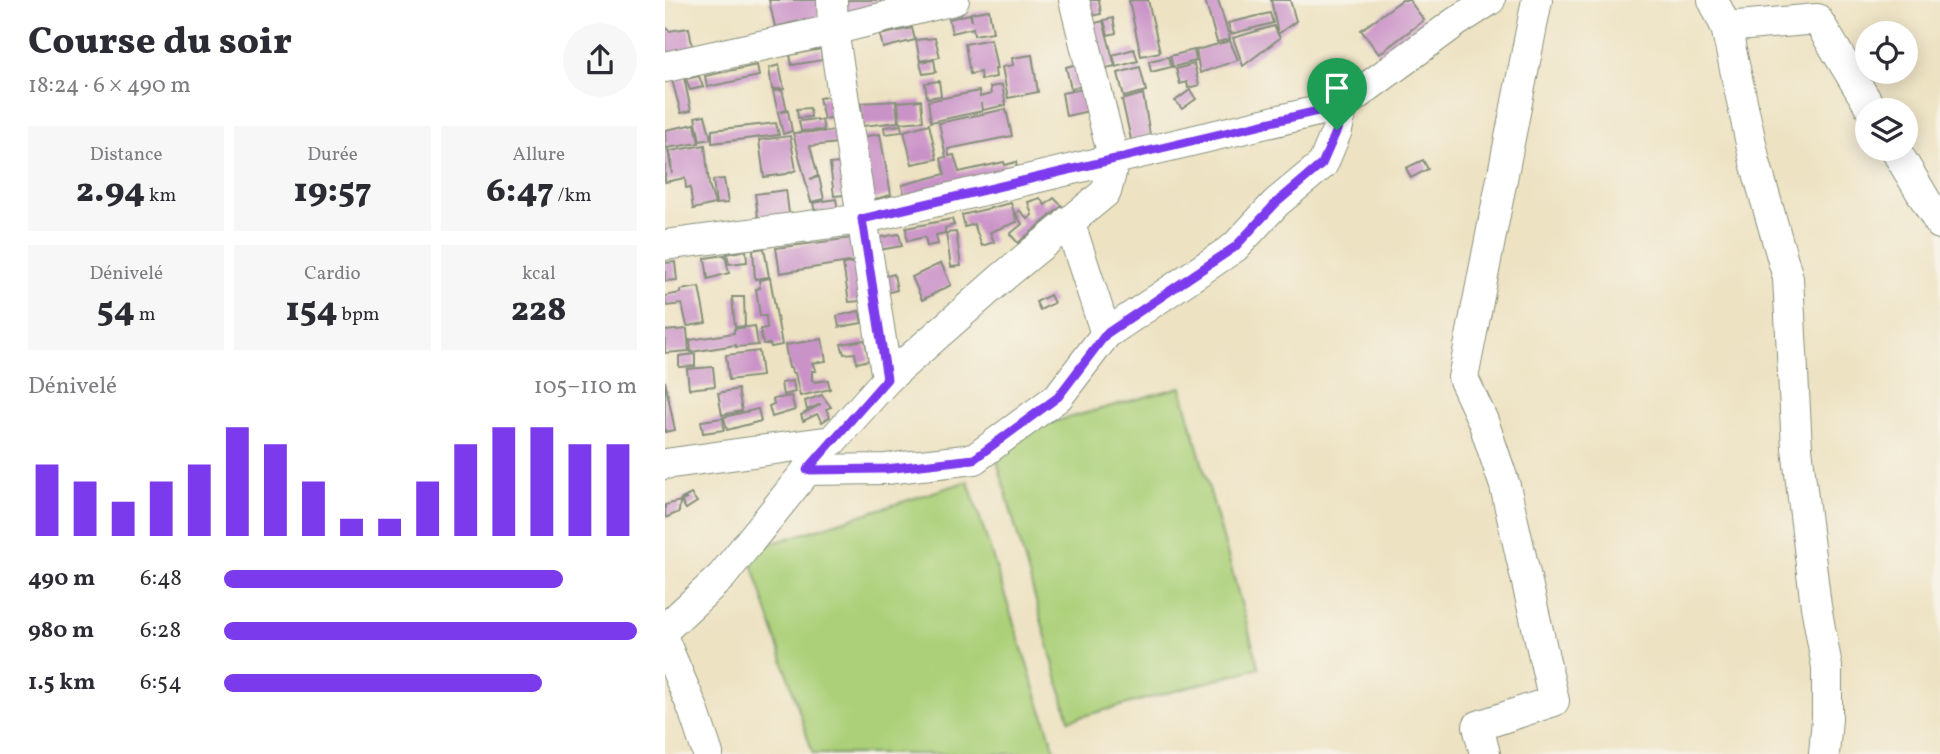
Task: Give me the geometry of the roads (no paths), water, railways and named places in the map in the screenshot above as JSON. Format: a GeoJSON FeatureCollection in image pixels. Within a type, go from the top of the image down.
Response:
{"type":"FeatureCollection","features":[{"type":"Feature","properties":{"kind":"street"},"geometry":{"type":"LineString","coordinates":[[832,0],[833,30],[887,379]]}},
{"type":"Feature","properties":{"kind":"street"},"geometry":{"type":"LineString","coordinates":[[665,67],[954,0]]}},
{"type":"Feature","properties":{"kind":"street"},"geometry":{"type":"LineString","coordinates":[[665,629],[722,576],[807,470],[887,379],[1106,192],[1114,161],[1074,0]]}},
{"type":"Feature","properties":{"kind":"street"},"geometry":{"type":"LineString","coordinates":[[1485,754],[1478,726],[1554,701],[1505,486],[1483,421],[1463,378],[1537,0]]}},
{"type":"Feature","properties":{"kind":"street"},"geometry":{"type":"LineString","coordinates":[[1713,0],[1726,27],[1755,162],[1788,278],[1797,447],[1816,606],[1827,667],[1824,754]]}},
{"type":"Feature","properties":{"kind":"street"},"geometry":{"type":"LineString","coordinates":[[665,245],[862,219],[1343,105],[1487,1]]}},
{"type":"Feature","properties":{"kind":"street"},"geometry":{"type":"LineString","coordinates":[[1726,27],[1817,19],[1865,98]]}},
{"type":"Feature","properties":{"kind":"street"},"geometry":{"type":"LineString","coordinates":[[807,470],[886,469],[974,459],[1058,397],[1106,334],[1235,247],[1276,203],[1322,164],[1337,130],[1343,105]]}},
{"type":"Feature","properties":{"kind":"street"},"geometry":{"type":"LineString","coordinates":[[1902,161],[1940,224]]}},
{"type":"Feature","properties":{"kind":"street"},"geometry":{"type":"LineString","coordinates":[[1069,221],[1106,334]]}},
{"type":"Feature","properties":{"kind":"street"},"geometry":{"type":"LineString","coordinates":[[665,464],[832,441]]}},
{"type":"Feature","properties":{"kind":"street"},"geometry":{"type":"LineString","coordinates":[[665,643],[693,709],[708,754]]}}]}
